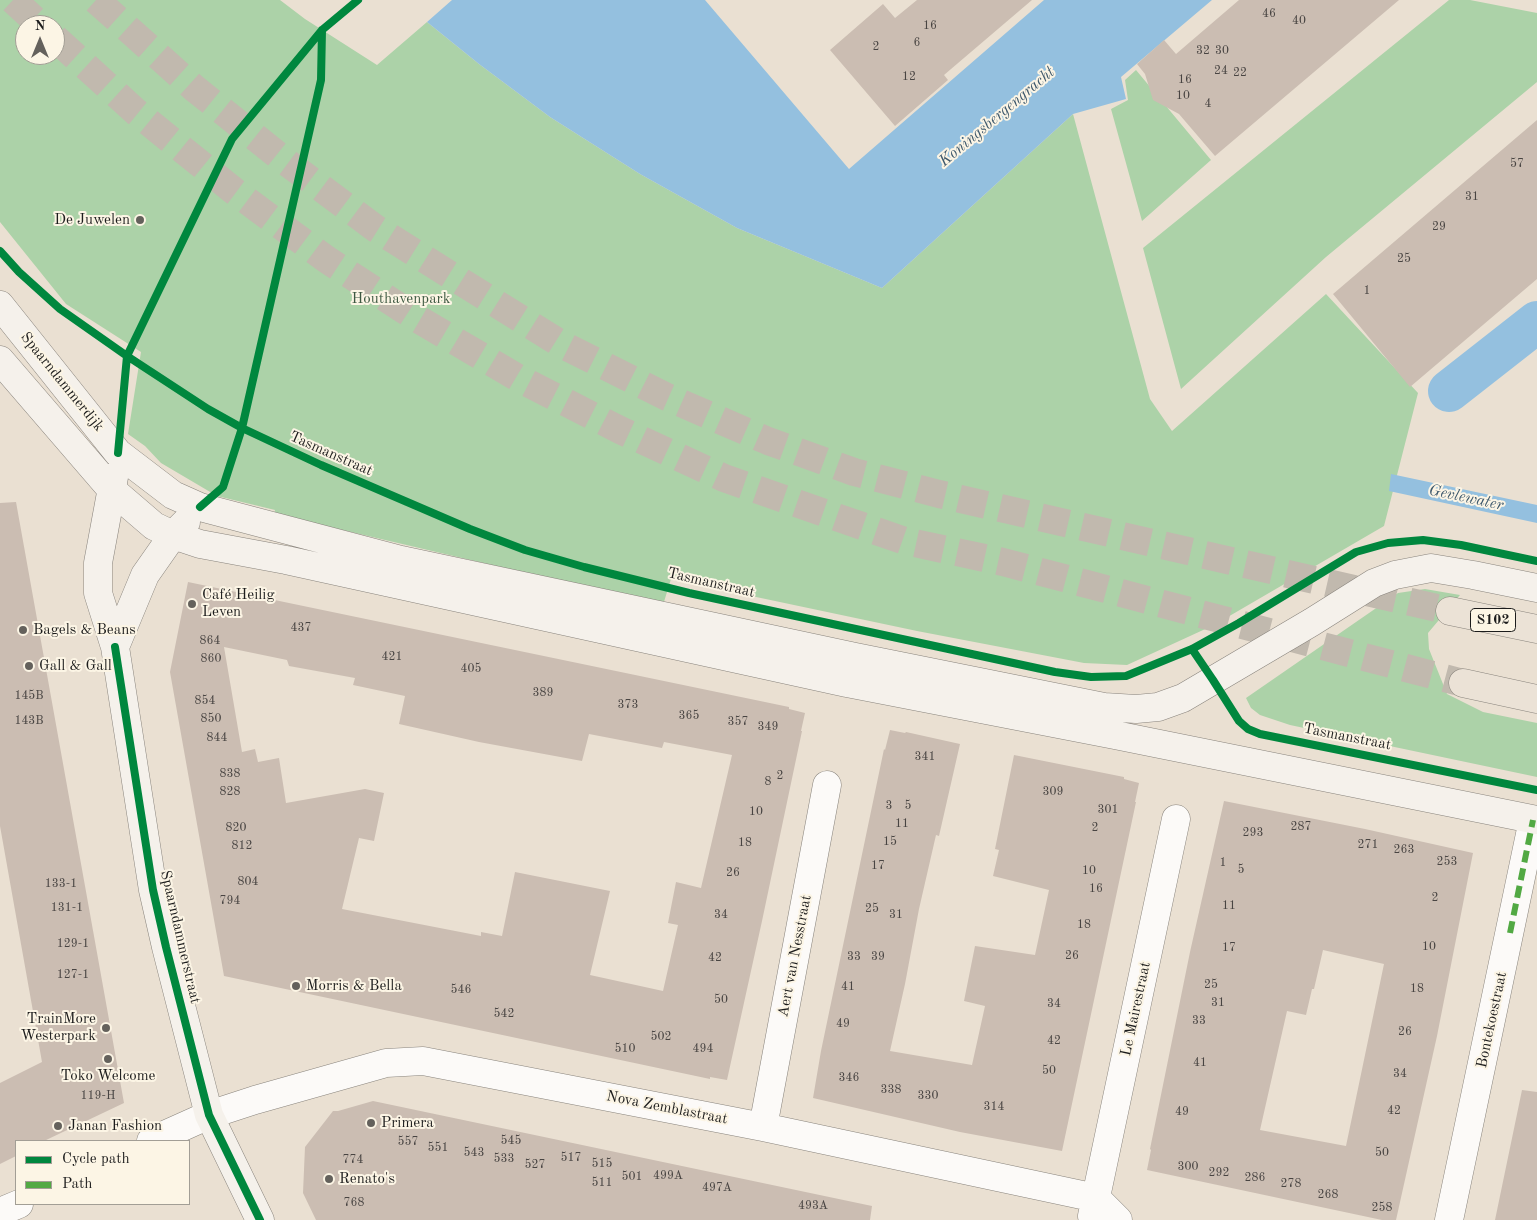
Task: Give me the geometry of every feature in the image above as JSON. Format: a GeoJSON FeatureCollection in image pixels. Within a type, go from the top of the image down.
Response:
{"type":"FeatureCollection","features":[{"type":"Feature","properties":{"kind":"highway","name":"S102"},"geometry":{"type":"LineString","coordinates":[[1450,611],[1537,630]]}},
{"type":"Feature","properties":{"kind":"highway"},"geometry":{"type":"LineString","coordinates":[[1463,683],[1537,699]]}},
{"type":"Feature","properties":{"kind":"street","name":"Spaarndammerdijk"},"geometry":{"type":"LineString","coordinates":[[0,305],[118,453],[173,495],[200,507]]}},
{"type":"Feature","properties":{"kind":"street","name":"Spaarndammerdijk"},"geometry":{"type":"LineString","coordinates":[[0,360],[112,490]]}},
{"type":"Feature","properties":{"kind":"street","name":"Spaarndammerstraat"},"geometry":{"type":"LineString","coordinates":[[118,453],[98,563],[98,593],[115,647],[153,890],[209,1115],[260,1220]]}},
{"type":"Feature","properties":{"kind":"street"},"geometry":{"type":"LineString","coordinates":[[112,490],[154,526],[174,536],[200,544],[286,560],[847,683],[1535,820]]}},
{"type":"Feature","properties":{"kind":"street"},"geometry":{"type":"LineString","coordinates":[[115,647],[145,575],[174,536],[200,507],[430,566],[854,657],[1104,707],[1136,709],[1158,706],[1182,698],[1312,622],[1374,583],[1395,574],[1430,568],[1473,574],[1537,588]]}},
{"type":"Feature","properties":{"kind":"street","name":"Aert van Nesstraat"},"geometry":{"type":"LineString","coordinates":[[763,1127],[826,785]]}},
{"type":"Feature","properties":{"kind":"street","name":"Le Mairestraat"},"geometry":{"type":"LineString","coordinates":[[1093,1209],[1176,819]]}},
{"type":"Feature","properties":{"kind":"street","name":"Bontekoestraat"},"geometry":{"type":"LineString","coordinates":[[1449,1220],[1535,820]]}},
{"type":"Feature","properties":{"kind":"street","name":"Nova Zemblastraat"},"geometry":{"type":"LineString","coordinates":[[153,1140],[209,1115],[255,1100],[386,1063],[423,1062],[763,1127],[1093,1209]]}},
{"type":"Feature","properties":{"kind":"street"},"geometry":{"type":"LineString","coordinates":[[0,1212],[16,1205]]}},
{"type":"Feature","properties":{"kind":"street"},"geometry":{"type":"LineString","coordinates":[[1093,1209],[1118,1220]]}},
{"type":"Feature","properties":{"kind":"green space","name":"Houthavenpark"},"geometry":{"type":"Polygon","coordinates":[[[0,0],[280,0],[305,19],[377,65],[427,22],[550,117],[640,174],[737,228],[882,288],[1073,114],[1150,399],[1172,431],[1326,294],[1418,393],[1384,526],[1214,625],[1127,665],[1084,663],[917,631],[671,579],[663,605],[274,514],[275,510],[217,496],[161,463],[145,446],[128,434],[141,352],[66,304],[0,222],[0,0]]]}},
{"type":"Feature","properties":{"kind":"green space"},"geometry":{"type":"Polygon","coordinates":[[[1449,0],[1470,0],[1537,13],[1537,82],[1326,257],[1181,389],[1143,248],[1449,0]]]}},
{"type":"Feature","properties":{"kind":"green space"},"geometry":{"type":"Polygon","coordinates":[[[1136,70],[1211,160],[1142,221],[1111,109],[1128,100],[1125,80],[1136,70]]]}},
{"type":"Feature","properties":{"kind":"green space"},"geometry":{"type":"Polygon","coordinates":[[[1425,589],[1460,595],[1428,633],[1429,649],[1447,694],[1483,712],[1537,723],[1537,777],[1290,725],[1260,715],[1251,708],[1246,698],[1398,593],[1425,589]]]}},
{"type":"Feature","properties":{"kind":"water","name":"Koningsbergengracht"},"geometry":{"type":"Polygon","coordinates":[[[452,0],[705,0],[849,169],[1044,0],[1212,0],[1121,77],[1126,99],[1073,114],[882,288],[737,228],[640,174],[550,117],[427,22],[452,0]]]}},
{"type":"Feature","properties":{"kind":"water","name":"Gevlewater"},"geometry":{"type":"Polygon","coordinates":[[[1391,474],[1537,505],[1537,523],[1389,491],[1391,474]]]}},
{"type":"Feature","properties":{"kind":"building"},"geometry":{"type":"Polygon","coordinates":[[[917,0],[1032,0],[944,75],[948,80],[895,126],[830,50],[883,4],[895,18],[917,0]]]}},
{"type":"Feature","properties":{"kind":"building"},"geometry":{"type":"Polygon","coordinates":[[[1239,0],[1399,0],[1215,156],[1179,114],[1153,100],[1145,74],[1137,64],[1164,40],[1176,54],[1239,0]]]}},
{"type":"Feature","properties":{"kind":"building"},"geometry":{"type":"Polygon","coordinates":[[[1537,120],[1537,279],[1410,387],[1333,294],[1537,120]]]}},
{"type":"Feature","properties":{"kind":"building"},"geometry":{"type":"Polygon","coordinates":[[[16,502],[124,1103],[46,1140],[15,1140],[15,1156],[0,1164],[0,1083],[42,1062],[0,826],[0,503],[16,502]]]}},
{"type":"Feature","properties":{"kind":"building"},"geometry":{"type":"Polygon","coordinates":[[[188,582],[789,707],[789,709],[805,713],[727,1080],[710,1077],[710,1079],[224,976],[170,672],[188,582]],[[224,647],[242,752],[255,749],[258,762],[279,758],[286,803],[365,789],[384,793],[374,841],[359,838],[342,909],[481,936],[481,932],[502,936],[515,872],[610,891],[590,975],[663,991],[678,925],[668,923],[676,882],[701,888],[732,755],[664,742],[662,748],[589,734],[582,761],[479,742],[399,724],[405,696],[353,685],[355,678],[289,666],[287,660],[224,647]]]}},
{"type":"Feature","properties":{"kind":"building"},"geometry":{"type":"Polygon","coordinates":[[[890,730],[960,744],[939,836],[936,835],[919,909],[890,1051],[972,1065],[985,1006],[964,1001],[975,946],[1035,955],[1049,890],[993,876],[999,850],[995,849],[1014,755],[1124,777],[1124,779],[1139,783],[1062,1151],[960,1132],[813,1098],[821,1051],[884,749],[890,730]]]}},
{"type":"Feature","properties":{"kind":"building"},"geometry":{"type":"Polygon","coordinates":[[[1224,801],[1473,853],[1437,1036],[1396,1220],[1382,1220],[1147,1170],[1190,952],[1224,801]],[[1323,950],[1306,1015],[1287,1011],[1260,1130],[1346,1146],[1384,964],[1323,950]]]}},
{"type":"Feature","properties":{"kind":"building"},"geometry":{"type":"Polygon","coordinates":[[[1522,1090],[1537,1092],[1537,1220],[1495,1220],[1522,1090]]]}},
{"type":"Feature","properties":{"kind":"building"},"geometry":{"type":"Polygon","coordinates":[[[373,1101],[872,1206],[870,1220],[316,1220],[303,1193],[305,1147],[333,1111],[373,1101]]]}},
{"type":"Feature","properties":{"kind":"waterway"},"geometry":{"type":"LineString","coordinates":[[1449,391],[1537,322]]}},
{"type":"Feature","properties":{"kind":"tunnel"},"geometry":{"type":"LineString","coordinates":[[13,0],[29,15]]}},
{"type":"Feature","properties":{"kind":"tunnel"},"geometry":{"type":"LineString","coordinates":[[96,0],[194,88],[285,161],[375,228],[561,344],[667,397],[768,441],[854,472],[939,494],[1450,611]]}},
{"type":"Feature","properties":{"kind":"tunnel"},"geometry":{"type":"LineString","coordinates":[[65,47],[136,112],[234,191],[326,259],[418,319],[518,378],[620,430],[724,478],[905,541],[1003,562],[1463,683]]}},
{"type":"Feature","properties":{"kind":"marked path"},"geometry":{"type":"LineString","coordinates":[[1510,933],[1533,820]]}},
{"type":"Feature","properties":{"kind":"cycle path"},"geometry":{"type":"LineString","coordinates":[[118,453],[127,356],[232,139],[322,30],[358,0]]}},
{"type":"Feature","properties":{"kind":"cycle path"},"geometry":{"type":"LineString","coordinates":[[200,507],[223,487],[242,428],[321,80],[322,30]]}},
{"type":"Feature","properties":{"kind":"cycle path","name":"Tasmanstraat"},"geometry":{"type":"LineString","coordinates":[[0,251],[19,272],[60,309],[208,409],[242,428],[321,465],[470,529],[525,550],[689,593],[1055,672],[1091,677],[1126,676],[1192,649],[1239,623],[1356,552],[1388,543],[1423,540],[1461,545],[1537,561]]}},
{"type":"Feature","properties":{"kind":"cycle path"},"geometry":{"type":"LineString","coordinates":[[115,647],[153,890],[166,947],[209,1115],[260,1220]]}},
{"type":"Feature","properties":{"kind":"cycle path","name":"Tasmanstraat"},"geometry":{"type":"LineString","coordinates":[[1192,649],[1239,721],[1248,729],[1260,734],[1537,790]]}},
{"type":"Feature","properties":{"kind":"place","name":"De Juwelen"},"geometry":{"type":"Point","coordinates":[140,220]}},
{"type":"Feature","properties":{"kind":"place","name":"Café Heilig Leven"},"geometry":{"type":"Point","coordinates":[192,604]}},
{"type":"Feature","properties":{"kind":"place","name":"Bagels & Beans"},"geometry":{"type":"Point","coordinates":[23,630]}},
{"type":"Feature","properties":{"kind":"place","name":"Gall & Gall"},"geometry":{"type":"Point","coordinates":[29,666]}},
{"type":"Feature","properties":{"kind":"place","name":"Morris & Bella"},"geometry":{"type":"Point","coordinates":[296,986]}},
{"type":"Feature","properties":{"kind":"place","name":"TrainMore Westerpark"},"geometry":{"type":"Point","coordinates":[106,1028]}},
{"type":"Feature","properties":{"kind":"place","name":"Toko Welcome"},"geometry":{"type":"Point","coordinates":[108,1059]}},
{"type":"Feature","properties":{"kind":"place","name":"Primera"},"geometry":{"type":"Point","coordinates":[371,1123]}},
{"type":"Feature","properties":{"kind":"place","name":"Janan Fashion"},"geometry":{"type":"Point","coordinates":[58,1126]}},
{"type":"Feature","properties":{"kind":"place","name":"Renato's"},"geometry":{"type":"Point","coordinates":[329,1179]}}]}
